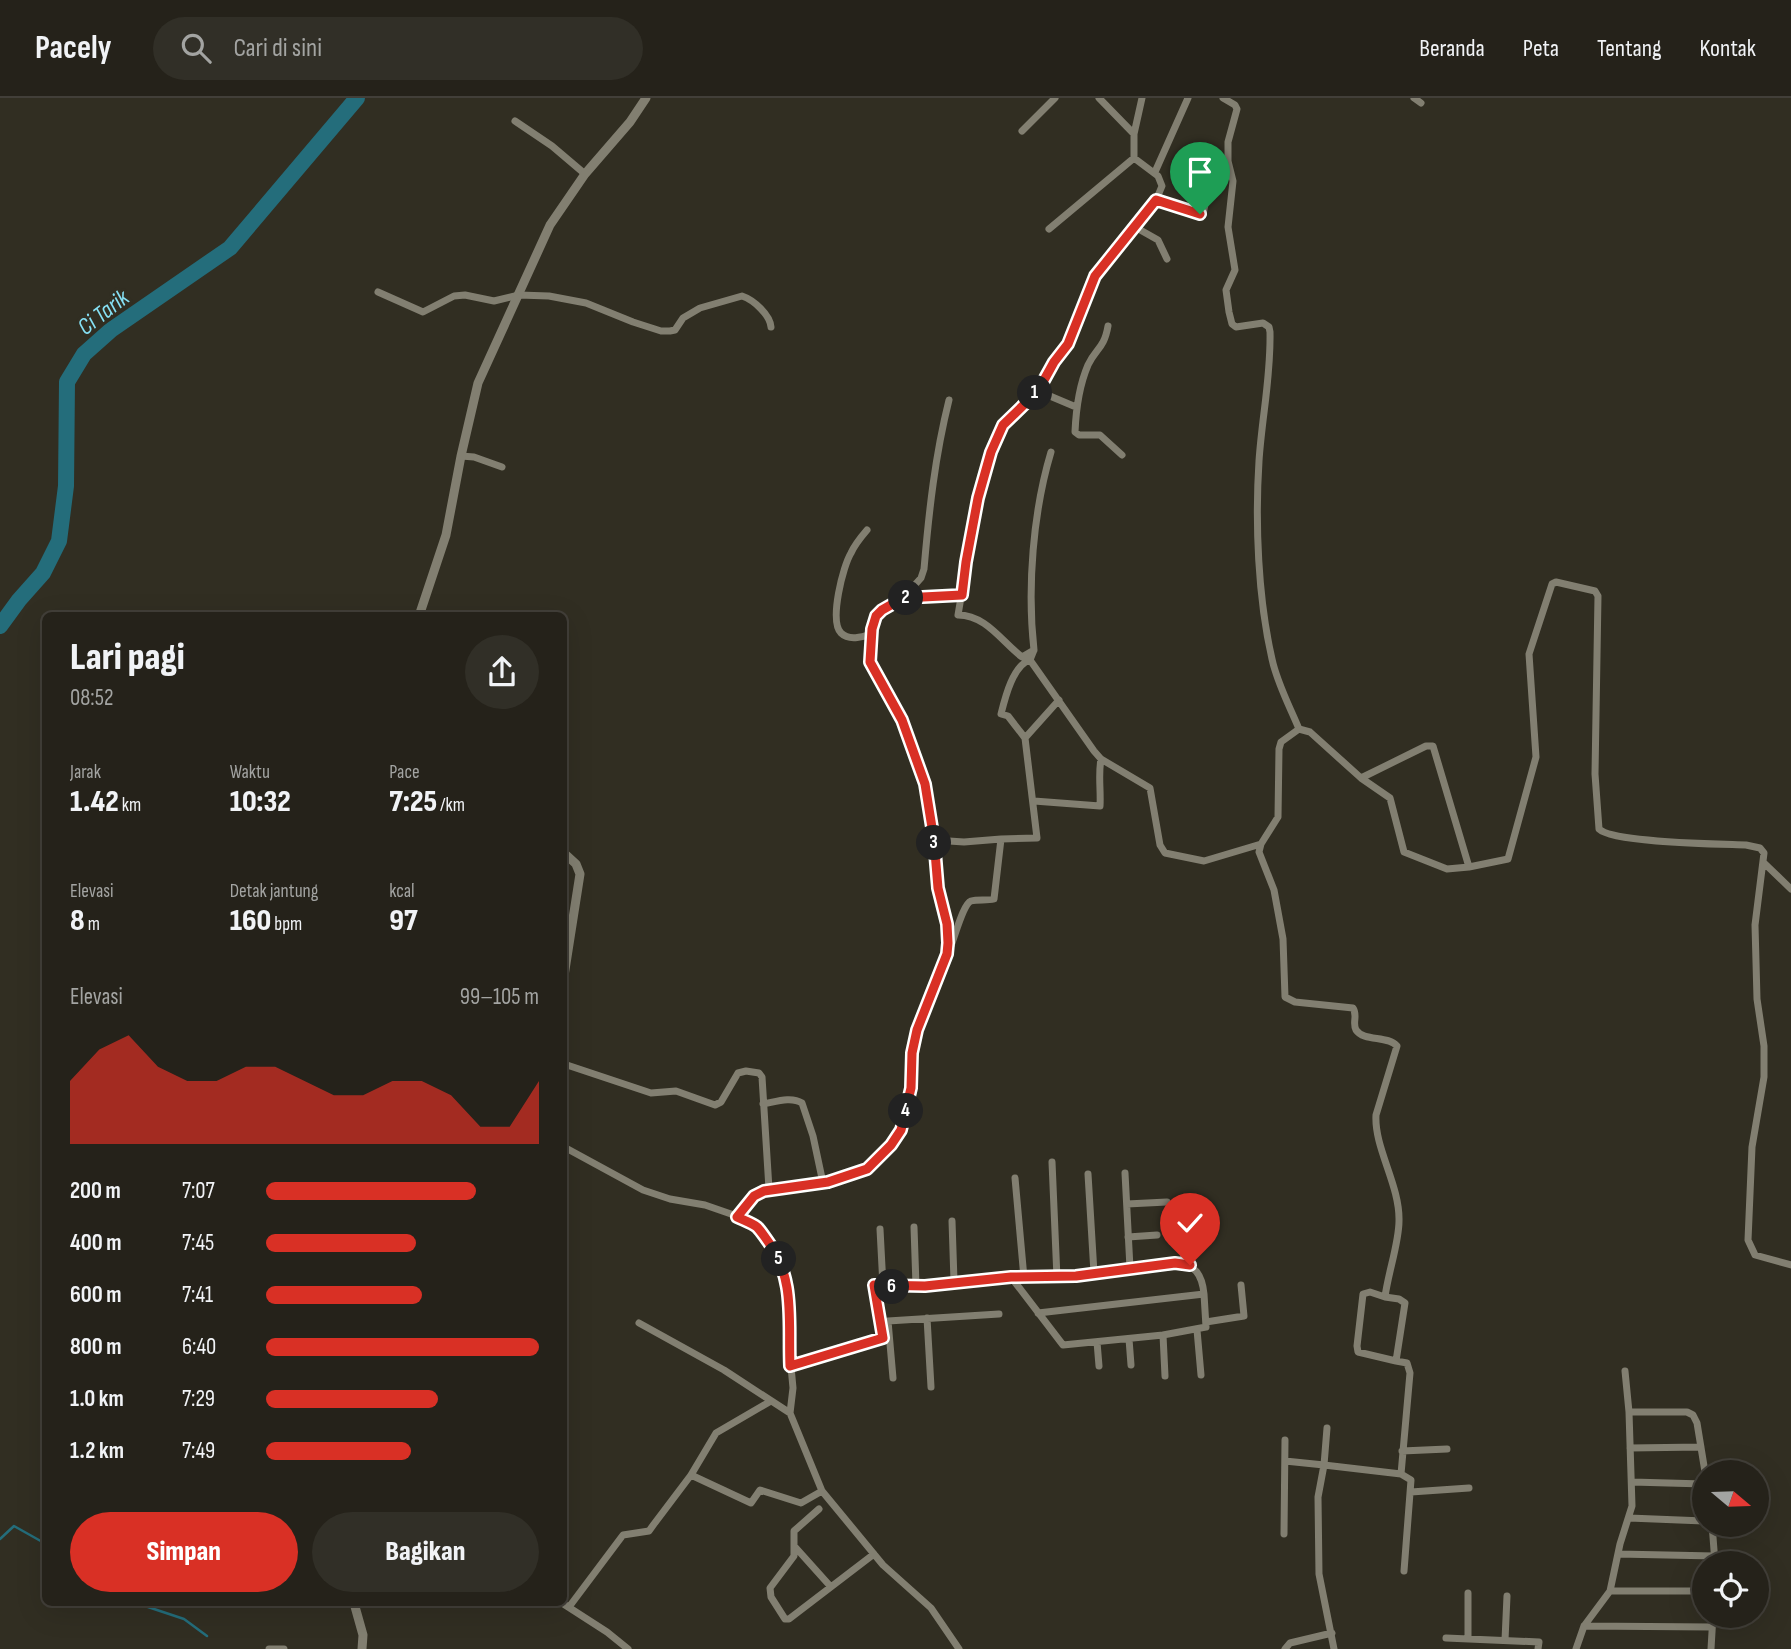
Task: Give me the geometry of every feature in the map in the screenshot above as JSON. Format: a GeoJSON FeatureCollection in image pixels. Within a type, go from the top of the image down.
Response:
{"type":"FeatureCollection","features":[{"type":"Feature","properties":{"kind":"street"},"geometry":{"type":"LineString","coordinates":[[420,612],[446,535],[478,383],[550,225],[585,174],[630,122],[646,98]]}},
{"type":"Feature","properties":{"kind":"street"},"geometry":{"type":"LineString","coordinates":[[1022,131],[1055,98]]}},
{"type":"Feature","properties":{"kind":"street"},"geometry":{"type":"LineString","coordinates":[[1099,98],[1134,134]]}},
{"type":"Feature","properties":{"kind":"street"},"geometry":{"type":"LineString","coordinates":[[1134,158],[1134,134],[1142,98]]}},
{"type":"Feature","properties":{"kind":"street"},"geometry":{"type":"LineString","coordinates":[[1155,172],[1188,98]]}},
{"type":"Feature","properties":{"kind":"street"},"geometry":{"type":"LineString","coordinates":[[1223,98],[1237,109],[1228,142],[1228,161],[1233,181],[1228,227],[1235,270],[1226,290],[1229,312],[1236,327],[1264,323],[1270,332],[1270,380],[1262,423],[1258,493],[1264,613],[1272,662],[1299,729]]}},
{"type":"Feature","properties":{"kind":"street"},"geometry":{"type":"LineString","coordinates":[[515,121],[552,146],[585,174]]}},
{"type":"Feature","properties":{"kind":"street"},"geometry":{"type":"LineString","coordinates":[[1034,650],[1022,657],[990,627],[967,615],[958,615],[978,498],[991,452],[1003,425],[1038,391],[1054,362],[1068,344],[1095,276],[1156,200],[1161,186],[1155,172],[1134,158]]}},
{"type":"Feature","properties":{"kind":"street"},"geometry":{"type":"LineString","coordinates":[[1049,229],[1134,158]]}},
{"type":"Feature","properties":{"kind":"street"},"geometry":{"type":"LineString","coordinates":[[1156,200],[1203,214],[1208,190]]}},
{"type":"Feature","properties":{"kind":"street"},"geometry":{"type":"LineString","coordinates":[[1135,227],[1158,240],[1167,260]]}},
{"type":"Feature","properties":{"kind":"street"},"geometry":{"type":"LineString","coordinates":[[379,292],[423,312],[454,296],[465,295],[494,301],[519,295],[549,296],[586,303],[661,331],[675,330],[683,318],[700,308],[742,296],[751,300],[770,321],[771,327]]}},
{"type":"Feature","properties":{"kind":"street"},"geometry":{"type":"LineString","coordinates":[[1108,326],[1105,342],[1088,366],[1076,407],[1075,433],[1100,435],[1122,455]]}},
{"type":"Feature","properties":{"kind":"street"},"geometry":{"type":"LineString","coordinates":[[1038,391],[1076,407]]}},
{"type":"Feature","properties":{"kind":"street"},"geometry":{"type":"LineString","coordinates":[[947,954],[947,924],[938,888],[925,784],[902,720],[870,662],[876,616],[903,598],[921,578],[924,569],[934,471],[949,400]]}},
{"type":"Feature","properties":{"kind":"street"},"geometry":{"type":"LineString","coordinates":[[934,840],[964,842],[1037,838],[1025,738],[1008,716],[1000,714],[1016,674],[1023,663],[1030,660],[1034,650],[1031,570],[1044,474],[1051,452]]}},
{"type":"Feature","properties":{"kind":"street"},"geometry":{"type":"LineString","coordinates":[[461,456],[474,457],[502,467]]}},
{"type":"Feature","properties":{"kind":"street"},"geometry":{"type":"LineString","coordinates":[[867,530],[846,562],[836,619],[840,632],[844,635],[859,638],[872,634]]}},
{"type":"Feature","properties":{"kind":"street"},"geometry":{"type":"LineString","coordinates":[[1299,729],[1310,732],[1361,778],[1392,801],[1404,852],[1447,869],[1507,859],[1537,752],[1529,654],[1550,587],[1556,582],[1592,590],[1598,596],[1595,774],[1600,829],[1606,835],[1619,837],[1758,847],[1764,851],[1755,925],[1757,999],[1764,1046],[1765,1077],[1752,1147],[1748,1240],[1755,1255],[1791,1265]]}},
{"type":"Feature","properties":{"kind":"street"},"geometry":{"type":"LineString","coordinates":[[903,598],[962,595]]}},
{"type":"Feature","properties":{"kind":"street"},"geometry":{"type":"LineString","coordinates":[[1030,660],[1101,759],[1150,788],[1160,845],[1169,855],[1204,861],[1261,844]]}},
{"type":"Feature","properties":{"kind":"street"},"geometry":{"type":"LineString","coordinates":[[1025,738],[1059,700]]}},
{"type":"Feature","properties":{"kind":"street"},"geometry":{"type":"LineString","coordinates":[[1299,729],[1282,742],[1279,749],[1278,817],[1259,852],[1274,890],[1283,939],[1285,997],[1295,1002],[1353,1008],[1357,1014],[1355,1027],[1358,1031],[1391,1041],[1397,1046],[1375,1126],[1392,1178],[1399,1221],[1385,1297]]}},
{"type":"Feature","properties":{"kind":"street"},"geometry":{"type":"LineString","coordinates":[[1361,778],[1426,746],[1433,746],[1469,867]]}},
{"type":"Feature","properties":{"kind":"street"},"geometry":{"type":"LineString","coordinates":[[1034,801],[1100,806],[1101,759]]}},
{"type":"Feature","properties":{"kind":"street"},"geometry":{"type":"LineString","coordinates":[[737,1217],[754,1196],[769,1189],[844,1178],[867,1169],[891,1145],[901,1130],[911,1088],[912,1053],[917,1030],[958,930],[964,906],[968,901],[994,899],[1001,839]]}},
{"type":"Feature","properties":{"kind":"street"},"geometry":{"type":"LineString","coordinates":[[567,856],[576,864],[580,874],[567,957]]}},
{"type":"Feature","properties":{"kind":"street"},"geometry":{"type":"LineString","coordinates":[[1764,863],[1791,889]]}},
{"type":"Feature","properties":{"kind":"street"},"geometry":{"type":"LineString","coordinates":[[567,1065],[651,1093],[676,1091],[715,1105],[721,1102],[738,1073],[756,1072],[762,1077],[769,1189]]}},
{"type":"Feature","properties":{"kind":"street"},"geometry":{"type":"LineString","coordinates":[[763,1104],[790,1100],[802,1103],[813,1136],[823,1183]]}},
{"type":"Feature","properties":{"kind":"street"},"geometry":{"type":"LineString","coordinates":[[567,1149],[643,1190],[670,1199],[705,1205],[757,1227],[776,1252],[787,1279],[793,1388],[790,1413],[822,1491],[883,1565],[932,1608],[959,1649]]}},
{"type":"Feature","properties":{"kind":"street"},"geometry":{"type":"LineString","coordinates":[[1052,1162],[1057,1278]]}},
{"type":"Feature","properties":{"kind":"street"},"geometry":{"type":"LineString","coordinates":[[1125,1173],[1130,1268]]}},
{"type":"Feature","properties":{"kind":"street"},"geometry":{"type":"LineString","coordinates":[[1088,1174],[1094,1273]]}},
{"type":"Feature","properties":{"kind":"street"},"geometry":{"type":"LineString","coordinates":[[1015,1178],[1024,1278]]}},
{"type":"Feature","properties":{"kind":"street"},"geometry":{"type":"LineString","coordinates":[[1127,1204],[1167,1202]]}},
{"type":"Feature","properties":{"kind":"street"},"geometry":{"type":"LineString","coordinates":[[952,1221],[954,1281]]}},
{"type":"Feature","properties":{"kind":"street"},"geometry":{"type":"LineString","coordinates":[[914,1227],[916,1286]]}},
{"type":"Feature","properties":{"kind":"street"},"geometry":{"type":"LineString","coordinates":[[880,1229],[883,1286]]}},
{"type":"Feature","properties":{"kind":"street"},"geometry":{"type":"LineString","coordinates":[[1183,1234],[1184,1264]]}},
{"type":"Feature","properties":{"kind":"street"},"geometry":{"type":"LineString","coordinates":[[1128,1237],[1157,1235]]}},
{"type":"Feature","properties":{"kind":"street"},"geometry":{"type":"LineString","coordinates":[[893,1378],[874,1285],[916,1286],[1011,1277],[1057,1278],[1184,1264],[1195,1269],[1201,1276],[1206,1327],[1163,1335],[1063,1345],[1011,1277]]}},
{"type":"Feature","properties":{"kind":"street"},"geometry":{"type":"LineString","coordinates":[[1206,1322],[1244,1316],[1241,1285]]}},
{"type":"Feature","properties":{"kind":"street"},"geometry":{"type":"LineString","coordinates":[[1396,1361],[1405,1303],[1370,1292],[1363,1294],[1358,1352],[1396,1361],[1407,1363],[1410,1373],[1401,1474]]}},
{"type":"Feature","properties":{"kind":"street"},"geometry":{"type":"LineString","coordinates":[[1038,1313],[1204,1294]]}},
{"type":"Feature","properties":{"kind":"street"},"geometry":{"type":"LineString","coordinates":[[886,1337],[888,1321],[999,1314]]}},
{"type":"Feature","properties":{"kind":"street"},"geometry":{"type":"LineString","coordinates":[[927,1318],[930,1387]]}},
{"type":"Feature","properties":{"kind":"street"},"geometry":{"type":"LineString","coordinates":[[639,1324],[724,1370],[790,1413]]}},
{"type":"Feature","properties":{"kind":"street"},"geometry":{"type":"LineString","coordinates":[[1197,1329],[1201,1375]]}},
{"type":"Feature","properties":{"kind":"street"},"geometry":{"type":"LineString","coordinates":[[1163,1335],[1165,1376]]}},
{"type":"Feature","properties":{"kind":"street"},"geometry":{"type":"LineString","coordinates":[[790,1366],[886,1337]]}},
{"type":"Feature","properties":{"kind":"street"},"geometry":{"type":"LineString","coordinates":[[1129,1339],[1131,1365]]}},
{"type":"Feature","properties":{"kind":"street"},"geometry":{"type":"LineString","coordinates":[[1097,1342],[1099,1366]]}},
{"type":"Feature","properties":{"kind":"street"},"geometry":{"type":"LineString","coordinates":[[1576,1649],[1584,1626],[1610,1591],[1629,1518],[1632,1482],[1625,1371]]}},
{"type":"Feature","properties":{"kind":"street"},"geometry":{"type":"LineString","coordinates":[[567,1604],[623,1535],[649,1531],[691,1475],[716,1433],[771,1401]]}},
{"type":"Feature","properties":{"kind":"street"},"geometry":{"type":"LineString","coordinates":[[1629,1412],[1690,1413],[1697,1423],[1703,1460]]}},
{"type":"Feature","properties":{"kind":"street"},"geometry":{"type":"LineString","coordinates":[[1328,1428],[1318,1497],[1319,1574],[1334,1649]]}},
{"type":"Feature","properties":{"kind":"street"},"geometry":{"type":"LineString","coordinates":[[1284,1534],[1285,1440]]}},
{"type":"Feature","properties":{"kind":"street"},"geometry":{"type":"LineString","coordinates":[[1630,1448],[1701,1447]]}},
{"type":"Feature","properties":{"kind":"street"},"geometry":{"type":"LineString","coordinates":[[1402,1451],[1447,1449]]}},
{"type":"Feature","properties":{"kind":"street"},"geometry":{"type":"LineString","coordinates":[[1285,1461],[1401,1474],[1412,1480],[1404,1571]]}},
{"type":"Feature","properties":{"kind":"street"},"geometry":{"type":"LineString","coordinates":[[691,1475],[751,1503],[760,1490],[801,1503],[822,1491]]}},
{"type":"Feature","properties":{"kind":"street"},"geometry":{"type":"LineString","coordinates":[[1632,1482],[1692,1484]]}},
{"type":"Feature","properties":{"kind":"street"},"geometry":{"type":"LineString","coordinates":[[1411,1492],[1469,1488]]}},
{"type":"Feature","properties":{"kind":"street"},"geometry":{"type":"LineString","coordinates":[[818,1509],[794,1531],[793,1542],[831,1587]]}},
{"type":"Feature","properties":{"kind":"street"},"geometry":{"type":"LineString","coordinates":[[1629,1518],[1692,1521]]}},
{"type":"Feature","properties":{"kind":"street"},"geometry":{"type":"LineString","coordinates":[[796,1548],[789,1566],[770,1590],[771,1597],[785,1619],[874,1554]]}},
{"type":"Feature","properties":{"kind":"street"},"geometry":{"type":"LineString","coordinates":[[1618,1553],[1692,1558]]}},
{"type":"Feature","properties":{"kind":"street"},"geometry":{"type":"LineString","coordinates":[[1610,1591],[1692,1591]]}},
{"type":"Feature","properties":{"kind":"street"},"geometry":{"type":"LineString","coordinates":[[1468,1592],[1468,1639]]}},
{"type":"Feature","properties":{"kind":"street"},"geometry":{"type":"LineString","coordinates":[[1505,1640],[1507,1596]]}},
{"type":"Feature","properties":{"kind":"street"},"geometry":{"type":"LineString","coordinates":[[355,1606],[362,1635],[362,1649]]}},
{"type":"Feature","properties":{"kind":"street"},"geometry":{"type":"LineString","coordinates":[[567,1606],[628,1649]]}},
{"type":"Feature","properties":{"kind":"street"},"geometry":{"type":"LineString","coordinates":[[1584,1626],[1692,1627]]}},
{"type":"Feature","properties":{"kind":"street"},"geometry":{"type":"LineString","coordinates":[[1711,1649],[1712,1628]]}},
{"type":"Feature","properties":{"kind":"street"},"geometry":{"type":"LineString","coordinates":[[1285,1649],[1290,1643],[1332,1633]]}},
{"type":"Feature","properties":{"kind":"street"},"geometry":{"type":"LineString","coordinates":[[1446,1638],[1539,1642],[1538,1649]]}},
{"type":"Feature","properties":{"kind":"street"},"geometry":{"type":"LineString","coordinates":[[269,1649],[284,1649]]}},
{"type":"Feature","properties":{"kind":"waterway","name":"Ci Tarik"},"geometry":{"type":"LineString","coordinates":[[0,626],[43,573],[59,541],[66,486],[67,382],[84,354],[111,330],[230,248],[357,98]]}},
{"type":"Feature","properties":{"kind":"waterway"},"geometry":{"type":"LineString","coordinates":[[0,1539],[14,1526],[42,1542]]}},
{"type":"Feature","properties":{"kind":"waterway"},"geometry":{"type":"LineString","coordinates":[[148,1606],[184,1619],[207,1636]]}},
{"type":"Feature","properties":{"kind":"route"},"geometry":{"type":"LineString","coordinates":[[1190,1265],[1175,1263],[1057,1278],[1011,1277],[925,1286],[874,1285],[883,1338],[790,1366],[791,1329],[787,1279],[782,1264],[757,1227],[737,1217],[754,1196],[764,1191],[844,1178],[867,1169],[891,1145],[901,1130],[906,1112],[917,1030],[947,954],[947,924],[938,888],[925,784],[902,720],[870,662],[872,629],[876,616],[903,598],[962,595],[978,498],[991,452],[1003,425],[1038,391],[1054,362],[1068,344],[1095,276],[1156,200],[1200,214]]}}]}
